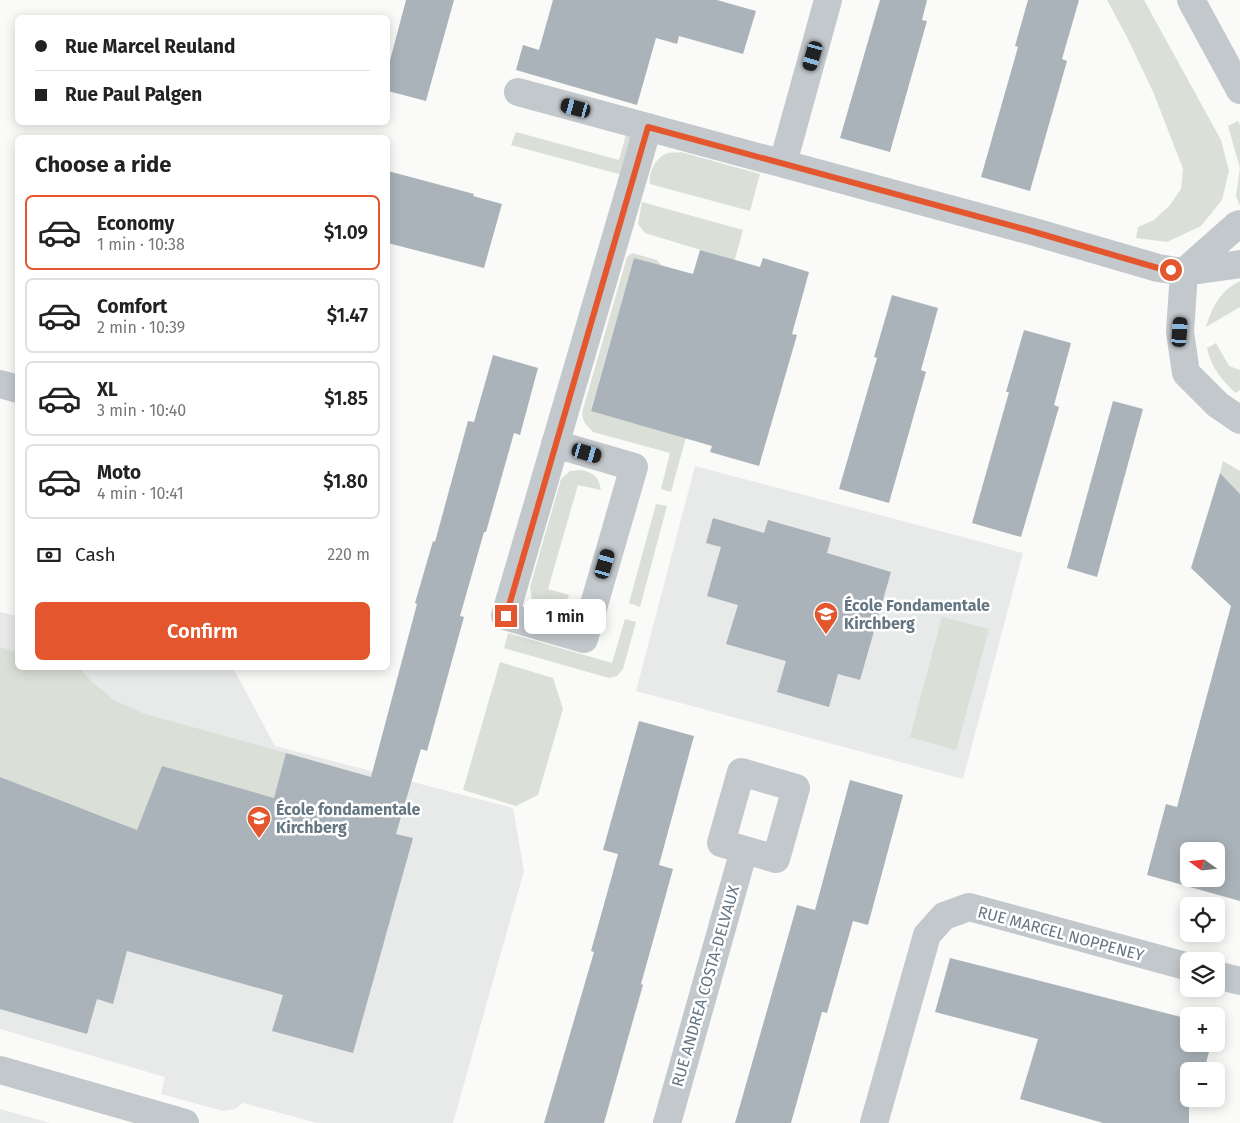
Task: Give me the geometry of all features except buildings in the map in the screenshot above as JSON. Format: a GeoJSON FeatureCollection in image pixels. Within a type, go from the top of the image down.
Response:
{"type":"FeatureCollection","features":[{"type":"Feature","properties":{"kind":"street"},"geometry":{"type":"LineString","coordinates":[[783,163],[828,0]]}},
{"type":"Feature","properties":{"kind":"street"},"geometry":{"type":"LineString","coordinates":[[1192,0],[1240,90]]}},
{"type":"Feature","properties":{"kind":"street"},"geometry":{"type":"LineString","coordinates":[[518,92],[1022,228],[1158,268],[1184,272],[1240,264]]}},
{"type":"Feature","properties":{"kind":"street"},"geometry":{"type":"LineString","coordinates":[[555,444],[634,467],[584,639],[506,616],[555,444],[648,127]]}},
{"type":"Feature","properties":{"kind":"street"},"geometry":{"type":"LineString","coordinates":[[1240,224],[1237,224],[1184,272],[1180,332],[1186,373],[1218,405],[1240,420]]}},
{"type":"Feature","properties":{"kind":"street"},"geometry":{"type":"LineString","coordinates":[[0,384],[15,388]]}},
{"type":"Feature","properties":{"kind":"street","name":"RUE ANDREA COSTA-DELVAUX"},"geometry":{"type":"LineString","coordinates":[[667,1123],[744,850]]}},
{"type":"Feature","properties":{"kind":"street","name":"RUE MARCEL NOPPENEY"},"geometry":{"type":"LineString","coordinates":[[874,1123],[928,935],[944,916],[969,907],[1180,965]]}},
{"type":"Feature","properties":{"kind":"street"},"geometry":{"type":"LineString","coordinates":[[1225,977],[1240,981]]}},
{"type":"Feature","properties":{"kind":"street"},"geometry":{"type":"LineString","coordinates":[[0,1070],[184,1123]]}},
{"type":"Feature","properties":{"kind":"shaded area"},"geometry":{"type":"Polygon","coordinates":[[[1107,0],[1144,0],[1221,140],[1229,171],[1222,200],[1201,226],[1167,242],[1136,238],[1138,227],[1154,220],[1170,205],[1181,189],[1183,169],[1154,94],[1107,0]]]}},
{"type":"Feature","properties":{"kind":"shaded area"},"geometry":{"type":"Polygon","coordinates":[[[1238,121],[1240,125],[1240,168],[1228,126],[1238,121]]]}},
{"type":"Feature","properties":{"kind":"shaded area"},"geometry":{"type":"Polygon","coordinates":[[[516,132],[619,160],[626,135],[636,138],[626,176],[511,145],[516,132]]]}},
{"type":"Feature","properties":{"kind":"shaded area"},"geometry":{"type":"Polygon","coordinates":[[[681,152],[760,174],[750,211],[650,184],[650,174],[657,161],[668,153],[681,152]]]}},
{"type":"Feature","properties":{"kind":"shaded area"},"geometry":{"type":"Polygon","coordinates":[[[1240,168],[1240,206],[1236,196],[1240,168]]]}},
{"type":"Feature","properties":{"kind":"shaded area"},"geometry":{"type":"Polygon","coordinates":[[[642,202],[743,230],[671,492],[661,489],[670,453],[593,432],[584,422],[583,409],[627,257],[632,253],[657,260],[662,266],[634,258],[591,410],[681,437],[730,259],[645,233],[638,224],[642,202]]]}},
{"type":"Feature","properties":{"kind":"shaded area"},"geometry":{"type":"Polygon","coordinates":[[[1240,281],[1240,307],[1206,327],[1218,300],[1227,290],[1240,281]]]}},
{"type":"Feature","properties":{"kind":"shaded area"},"geometry":{"type":"Polygon","coordinates":[[[1216,343],[1229,366],[1240,370],[1240,390],[1236,393],[1226,384],[1211,361],[1207,348],[1216,343]]]}},
{"type":"Feature","properties":{"kind":"shaded area"},"geometry":{"type":"Polygon","coordinates":[[[1223,461],[1240,471],[1240,494],[1220,473],[1223,461]]]}},
{"type":"Feature","properties":{"kind":"shaded area","name":"École Fondamentale Kirchberg"},"geometry":{"type":"Polygon","coordinates":[[[695,466],[1023,553],[963,779],[636,691],[695,466]]]}},
{"type":"Feature","properties":{"kind":"shaded area"},"geometry":{"type":"Polygon","coordinates":[[[581,470],[595,476],[601,490],[578,485],[548,589],[569,595],[564,606],[555,611],[541,607],[532,600],[530,587],[561,479],[570,471],[581,470]]]}},
{"type":"Feature","properties":{"kind":"shaded area"},"geometry":{"type":"Polygon","coordinates":[[[656,504],[667,506],[640,607],[629,603],[656,504]]]}},
{"type":"Feature","properties":{"kind":"shaded area","name":"École fondamentale Kirchberg"},"geometry":{"type":"Polygon","coordinates":[[[0,612],[15,616],[15,670],[234,670],[275,746],[513,808],[524,871],[453,1123],[317,1123],[243,1103],[235,1109],[223,1111],[161,1094],[165,1077],[0,1029],[0,612]]]}},
{"type":"Feature","properties":{"kind":"shaded area"},"geometry":{"type":"Polygon","coordinates":[[[942,617],[989,629],[956,750],[910,737],[942,617]]]}},
{"type":"Feature","properties":{"kind":"shaded area"},"geometry":{"type":"Polygon","coordinates":[[[625,619],[636,622],[623,669],[617,676],[609,678],[504,648],[508,633],[612,663],[625,619]]]}},
{"type":"Feature","properties":{"kind":"shaded area"},"geometry":{"type":"Polygon","coordinates":[[[0,647],[15,651],[15,670],[81,670],[114,700],[142,713],[286,753],[274,798],[162,766],[137,830],[0,777],[0,647]]]}},
{"type":"Feature","properties":{"kind":"shaded area"},"geometry":{"type":"Polygon","coordinates":[[[500,662],[553,678],[563,709],[538,795],[516,806],[463,790],[500,662]]]}},
{"type":"Feature","properties":{"kind":"shaded area"},"geometry":{"type":"Polygon","coordinates":[[[0,1109],[50,1123],[0,1123],[0,1109]]]}},
{"type":"Feature","properties":{"kind":"place","name":"École Fondamentale Kirchberg"},"geometry":{"type":"Point","coordinates":[826,635]}},
{"type":"Feature","properties":{"kind":"place","name":"École fondamentale Kirchberg"},"geometry":{"type":"Point","coordinates":[259,839]}},
{"type":"Feature","properties":{"kind":"route"},"geometry":{"type":"LineString","coordinates":[[506,616],[648,127],[1171,270]]}}]}
